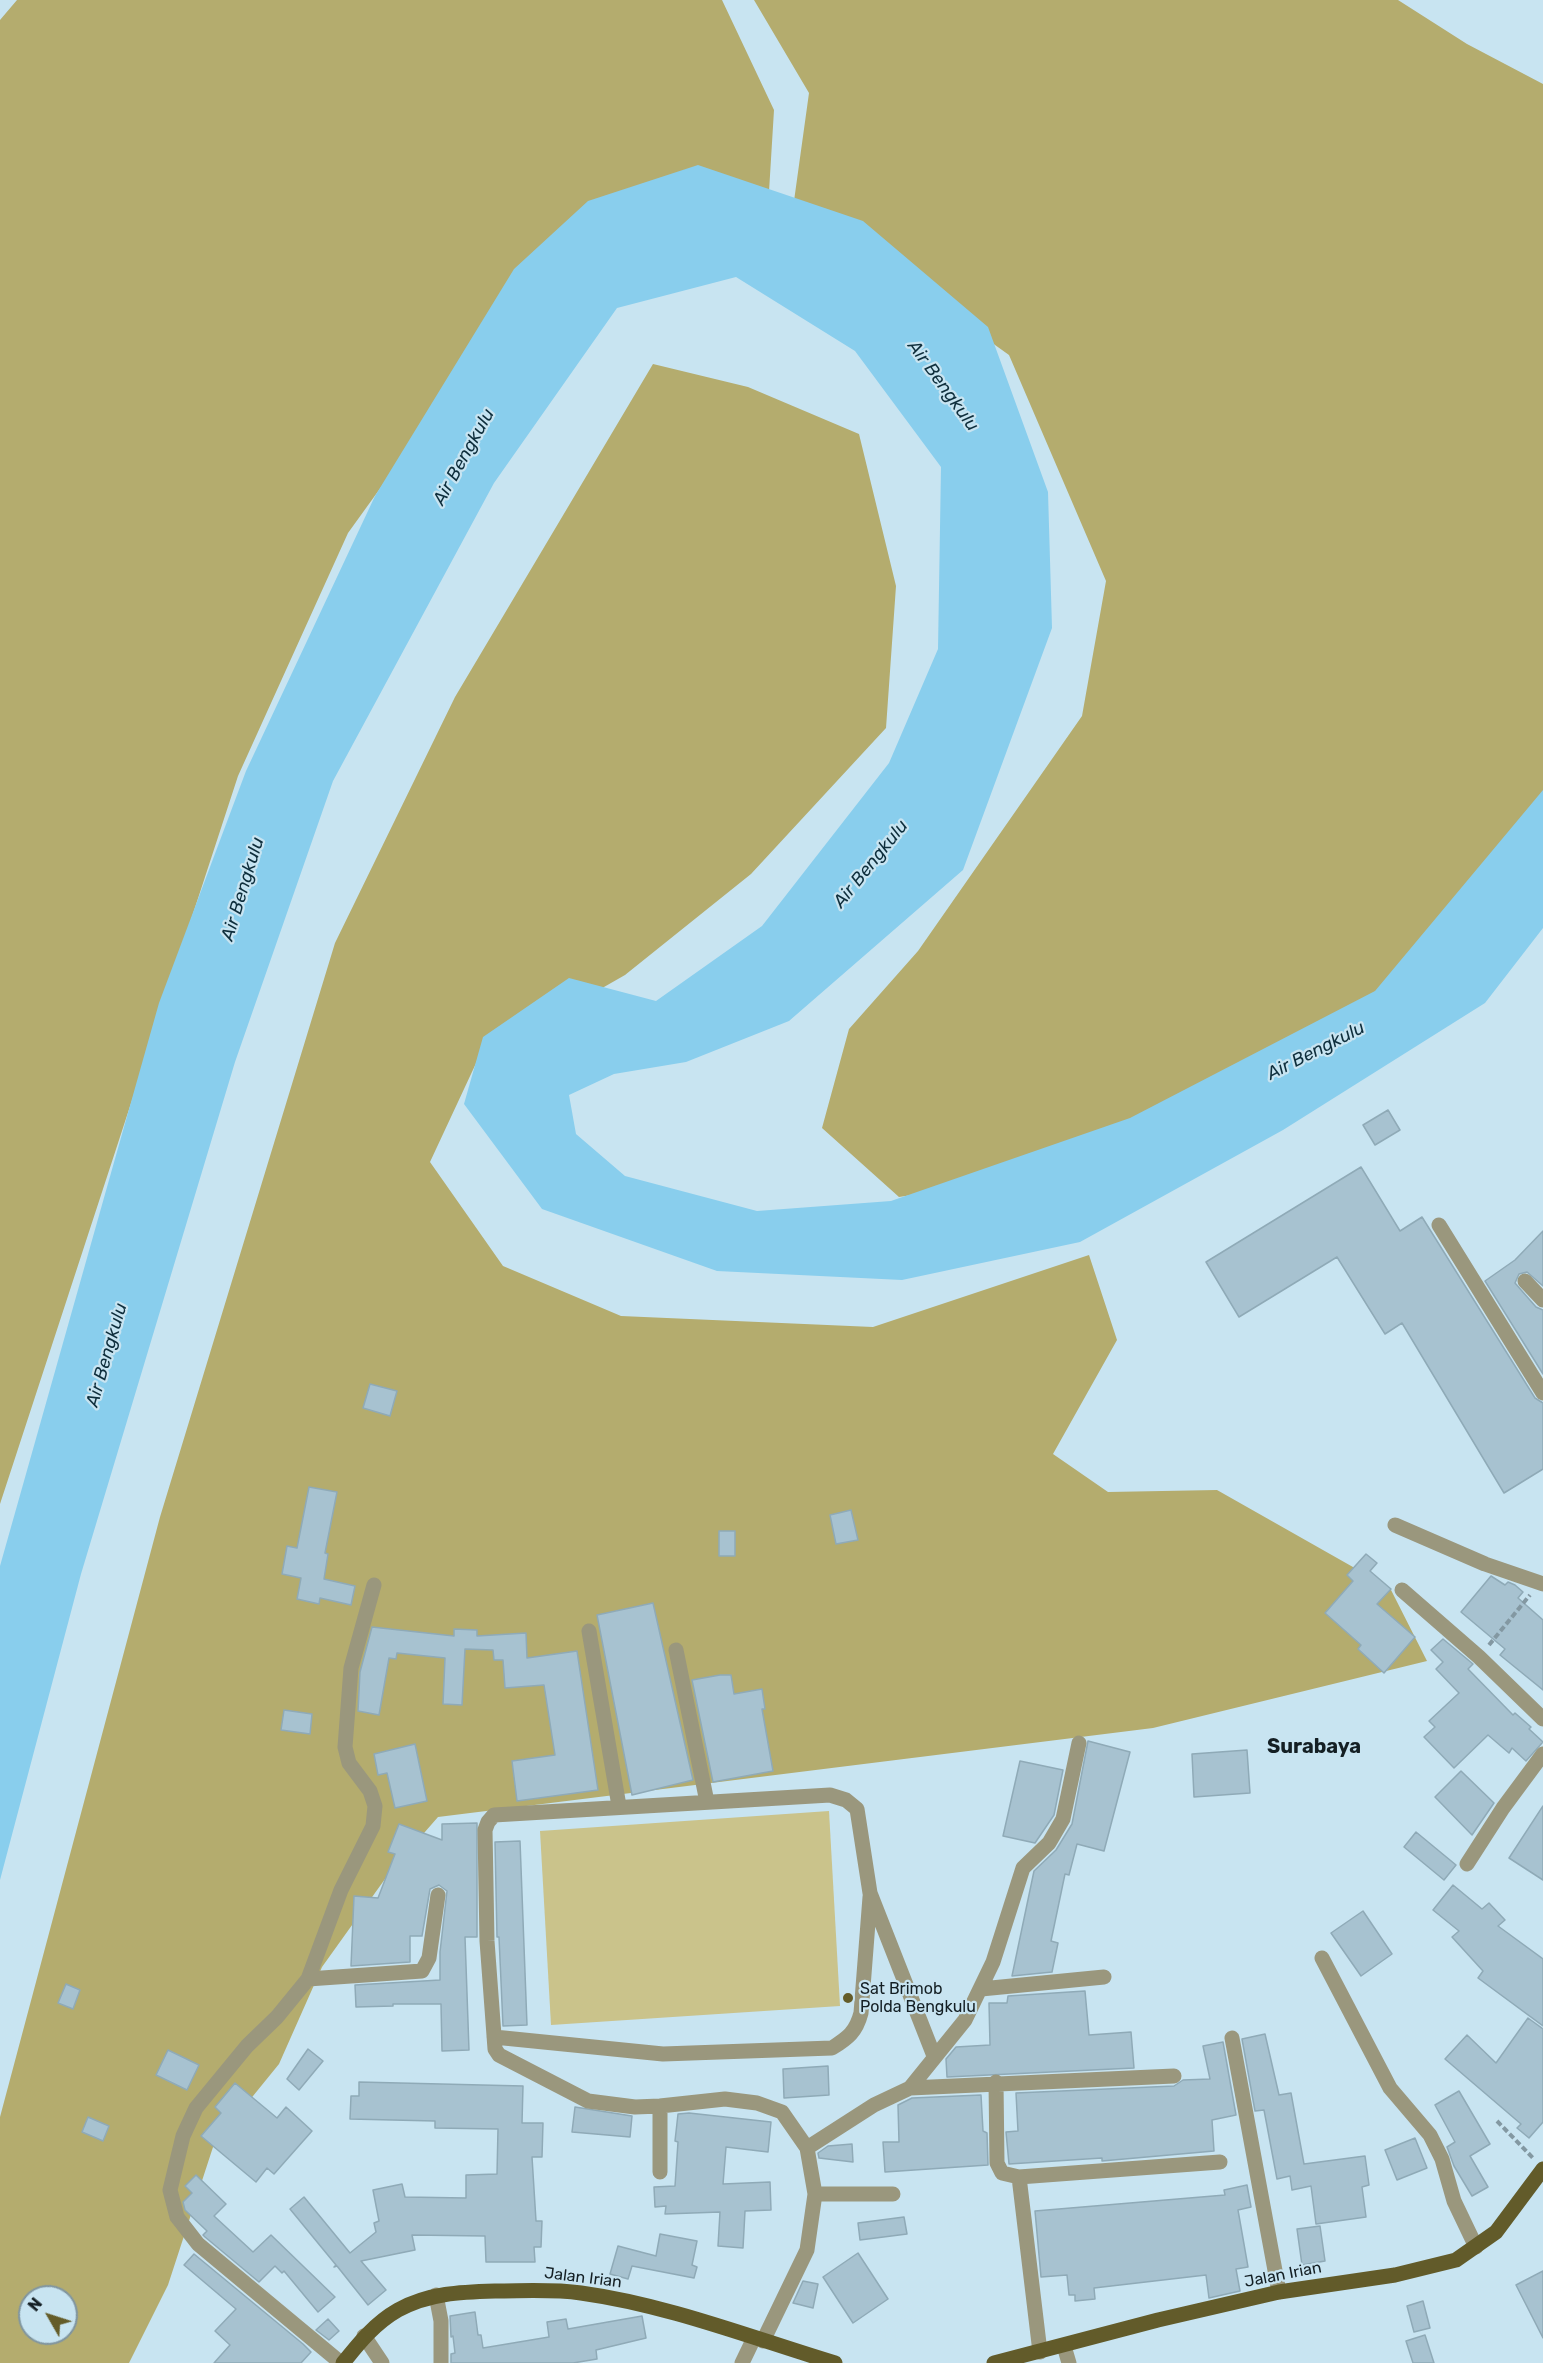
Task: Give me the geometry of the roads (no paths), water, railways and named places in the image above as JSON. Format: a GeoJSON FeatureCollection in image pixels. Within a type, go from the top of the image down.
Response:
{"type":"FeatureCollection","features":[{"type":"Feature","properties":{"kind":"main road","name":"Jalan Irian"},"geometry":{"type":"LineString","coordinates":[[994,2363],[1158,2320],[1279,2292],[1395,2275],[1456,2260],[1496,2232],[1543,2168]]}},
{"type":"Feature","properties":{"kind":"main road","name":"Jalan Irian"},"geometry":{"type":"LineString","coordinates":[[342,2363],[364,2336],[399,2310],[436,2295],[530,2290],[580,2293],[627,2301],[835,2363]]}},
{"type":"Feature","properties":{"kind":"street"},"geometry":{"type":"LineString","coordinates":[[1439,1225],[1543,1393]]}},
{"type":"Feature","properties":{"kind":"street"},"geometry":{"type":"LineString","coordinates":[[1525,1281],[1543,1300]]}},
{"type":"Feature","properties":{"kind":"street"},"geometry":{"type":"LineString","coordinates":[[1395,1525],[1485,1564],[1542,1583]]}},
{"type":"Feature","properties":{"kind":"street"},"geometry":{"type":"LineString","coordinates":[[342,2363],[198,2244],[177,2217],[170,2190],[183,2136],[196,2108],[240,2054],[277,2017],[308,1979],[341,1890],[376,1815],[370,1791],[349,1763],[345,1747],[351,1668],[374,1584]]}},
{"type":"Feature","properties":{"kind":"street"},"geometry":{"type":"LineString","coordinates":[[1402,1590],[1479,1657],[1543,1719]]}},
{"type":"Feature","properties":{"kind":"street"},"geometry":{"type":"LineString","coordinates":[[589,1631],[619,1806]]}},
{"type":"Feature","properties":{"kind":"street"},"geometry":{"type":"LineString","coordinates":[[676,1650],[707,1802]]}},
{"type":"Feature","properties":{"kind":"street"},"geometry":{"type":"LineString","coordinates":[[910,2088],[965,2020],[981,1989],[993,1962],[1023,1868],[1049,1843],[1063,1820],[1079,1743]]}},
{"type":"Feature","properties":{"kind":"street"},"geometry":{"type":"LineString","coordinates":[[1467,1864],[1503,1808],[1543,1754]]}},
{"type":"Feature","properties":{"kind":"street"},"geometry":{"type":"LineString","coordinates":[[742,2361],[758,2340],[807,2250],[815,2194],[807,2148],[782,2112],[771,2106],[725,2099],[635,2107],[588,2101],[499,2055],[494,2037],[487,1941],[485,1830],[488,1821],[494,1815],[619,1806],[830,1795],[846,1800],[857,1809],[870,1893],[934,2056]]}},
{"type":"Feature","properties":{"kind":"street"},"geometry":{"type":"LineString","coordinates":[[494,2037],[663,2054],[832,2048],[850,2038],[858,2026],[861,2013],[870,1893]]}},
{"type":"Feature","properties":{"kind":"street"},"geometry":{"type":"LineString","coordinates":[[308,1979],[422,1971],[429,1958],[438,1895]]}},
{"type":"Feature","properties":{"kind":"street"},"geometry":{"type":"LineString","coordinates":[[1322,1958],[1390,2088],[1430,2135],[1442,2159],[1454,2201],[1476,2247]]}},
{"type":"Feature","properties":{"kind":"street"},"geometry":{"type":"LineString","coordinates":[[981,1989],[1104,1977]]}},
{"type":"Feature","properties":{"kind":"street"},"geometry":{"type":"LineString","coordinates":[[1232,2038],[1279,2292]]}},
{"type":"Feature","properties":{"kind":"street"},"geometry":{"type":"LineString","coordinates":[[807,2148],[874,2105],[910,2088],[996,2082],[1174,2076]]}},
{"type":"Feature","properties":{"kind":"street"},"geometry":{"type":"LineString","coordinates":[[996,2082],[997,2163],[1002,2173],[1019,2177],[1220,2162]]}},
{"type":"Feature","properties":{"kind":"street"},"geometry":{"type":"LineString","coordinates":[[660,2106],[660,2172]]}},
{"type":"Feature","properties":{"kind":"street"},"geometry":{"type":"LineString","coordinates":[[1019,2177],[1040,2352]]}},
{"type":"Feature","properties":{"kind":"street"},"geometry":{"type":"LineString","coordinates":[[815,2194],[893,2194]]}},
{"type":"Feature","properties":{"kind":"street"},"geometry":{"type":"LineString","coordinates":[[436,2295],[441,2321],[441,2363]]}},
{"type":"Feature","properties":{"kind":"street"},"geometry":{"type":"LineString","coordinates":[[364,2336],[382,2363]]}},
{"type":"Feature","properties":{"kind":"street"},"geometry":{"type":"LineString","coordinates":[[1064,2346],[1069,2363]]}},
{"type":"Feature","properties":{"kind":"water","name":"Air Bengkulu"},"geometry":{"type":"Polygon","coordinates":[[[698,165],[863,221],[988,327],[1048,492],[1052,628],[963,870],[789,1021],[686,1062],[614,1074],[569,1095],[576,1134],[625,1176],[757,1211],[891,1201],[1130,1118],[1375,991],[1543,790],[1543,928],[1485,1003],[1283,1130],[1080,1242],[902,1280],[717,1271],[542,1209],[464,1104],[483,1037],[569,978],[656,1001],[762,926],[889,763],[938,649],[941,467],[855,351],[736,277],[617,308],[494,483],[333,781],[235,1062],[81,1574],[0,1880],[0,1566],[159,1003],[246,771],[375,496],[514,269],[588,201],[698,165]]]}},
{"type":"Feature","properties":{"kind":"place","name":"Sat Brimob Polda Bengkulu"},"geometry":{"type":"Point","coordinates":[848,1998]}},
{"type":"Feature","properties":{"kind":"district","name":"Surabaya"},"geometry":{"type":"Point","coordinates":[1314,1747]}}]}
